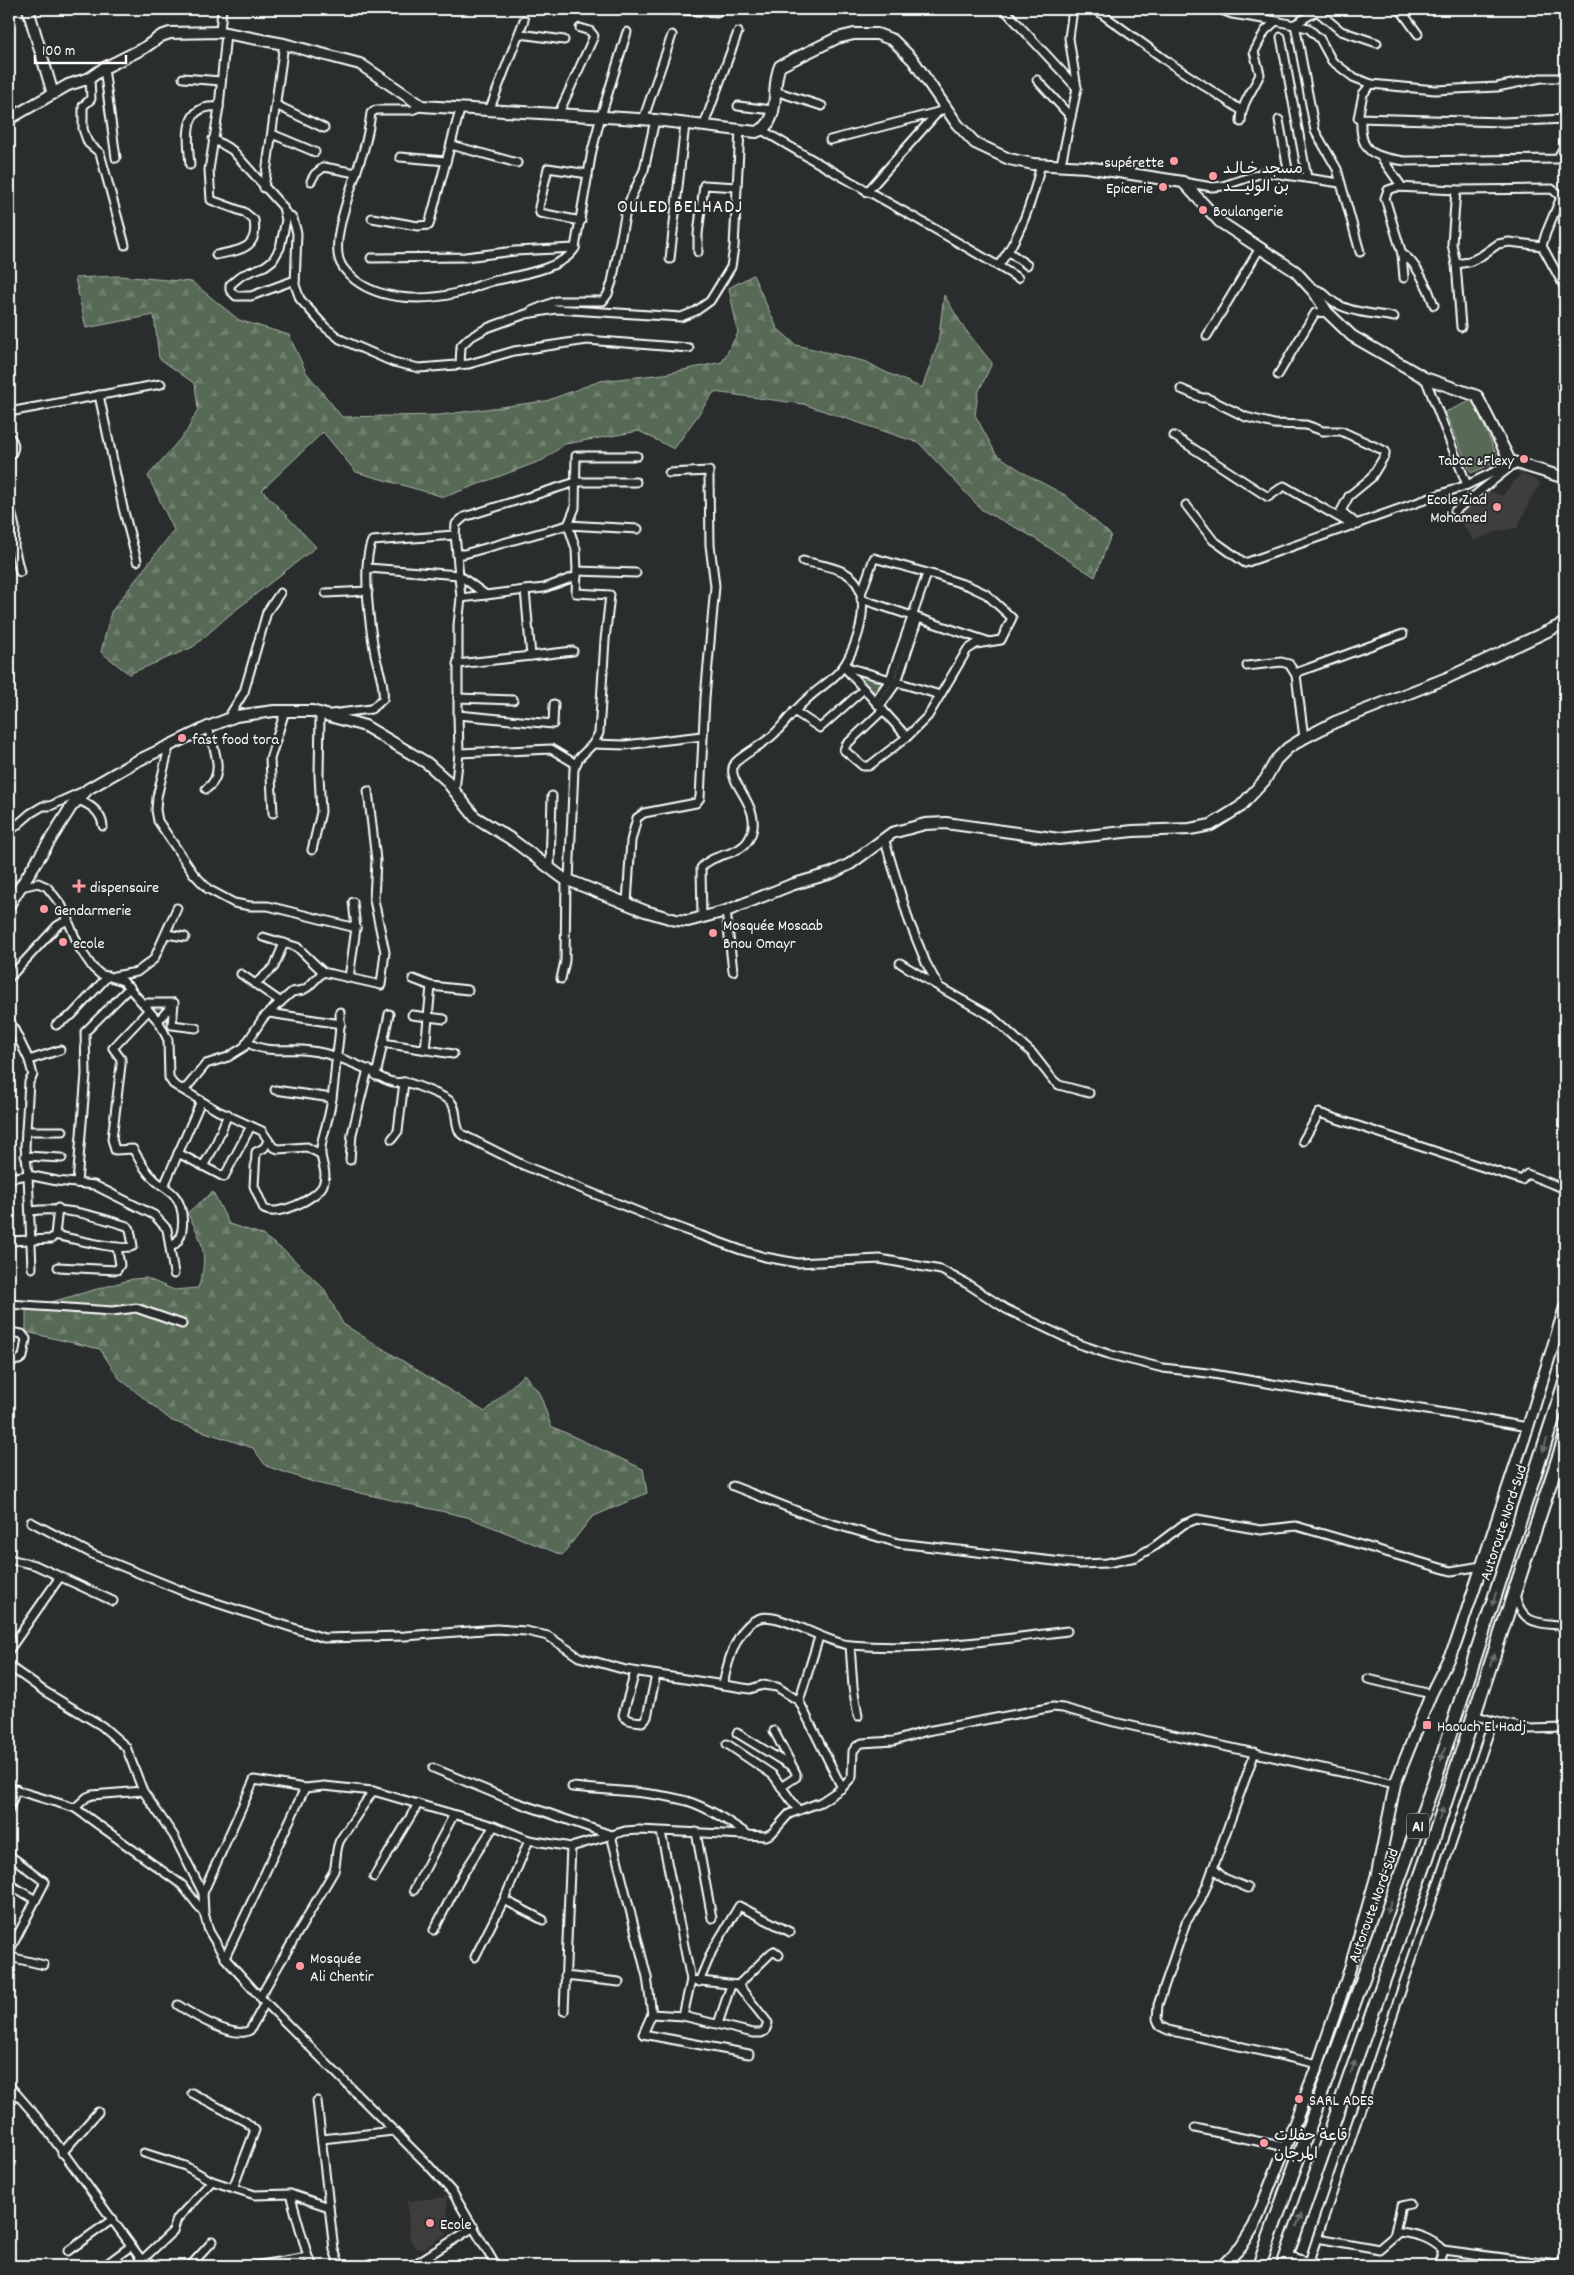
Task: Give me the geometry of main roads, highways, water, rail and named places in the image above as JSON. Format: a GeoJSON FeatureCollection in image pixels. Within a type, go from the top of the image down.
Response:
{"type":"FeatureCollection","features":[{"type":"Feature","properties":{"kind":"highway","name":"Autoroute Nord-Sud"},"geometry":{"type":"LineString","coordinates":[[1259,2266],[1434,1782],[1565,1382]]}},
{"type":"Feature","properties":{"kind":"highway","name":"Autoroute Nord-Sud"},"geometry":{"type":"LineString","coordinates":[[1285,2261],[1423,1867],[1565,1438]]}},
{"type":"Feature","properties":{"kind":"place","name":"supérette"},"geometry":{"type":"Point","coordinates":[1174,161]}},
{"type":"Feature","properties":{"kind":"place","name":"مسجد خـالـد بن الوليــــد"},"geometry":{"type":"Point","coordinates":[1213,176]}},
{"type":"Feature","properties":{"kind":"place","name":"Epicerie"},"geometry":{"type":"Point","coordinates":[1163,187]}},
{"type":"Feature","properties":{"kind":"place","name":"Boulangerie"},"geometry":{"type":"Point","coordinates":[1203,210]}},
{"type":"Feature","properties":{"kind":"place","name":"Tabac &Flexy"},"geometry":{"type":"Point","coordinates":[1524,459]}},
{"type":"Feature","properties":{"kind":"place","name":"Ecole Ziad Mohamed"},"geometry":{"type":"Point","coordinates":[1497,507]}},
{"type":"Feature","properties":{"kind":"place","name":"fast food tora"},"geometry":{"type":"Point","coordinates":[182,738]}},
{"type":"Feature","properties":{"kind":"place","name":"dispensaire"},"geometry":{"type":"Point","coordinates":[79,886]}},
{"type":"Feature","properties":{"kind":"place","name":"Gendarmerie"},"geometry":{"type":"Point","coordinates":[44,909]}},
{"type":"Feature","properties":{"kind":"place","name":"Mosquée Mosaab Bnou Omayr"},"geometry":{"type":"Point","coordinates":[713,933]}},
{"type":"Feature","properties":{"kind":"place","name":"ecole"},"geometry":{"type":"Point","coordinates":[63,942]}},
{"type":"Feature","properties":{"kind":"place","name":"Haouch El Hadj"},"geometry":{"type":"Point","coordinates":[1427,1725]}},
{"type":"Feature","properties":{"kind":"place","name":"Mosquée Ali Chentir"},"geometry":{"type":"Point","coordinates":[300,1966]}},
{"type":"Feature","properties":{"kind":"place","name":"SARL ADES"},"geometry":{"type":"Point","coordinates":[1299,2099]}},
{"type":"Feature","properties":{"kind":"place","name":"قاعة حفلات المرجان"},"geometry":{"type":"Point","coordinates":[1264,2143]}},
{"type":"Feature","properties":{"kind":"place","name":"Ecole"},"geometry":{"type":"Point","coordinates":[430,2223]}},
{"type":"Feature","properties":{"kind":"district","name":"OULED BELHADJ"},"geometry":{"type":"Point","coordinates":[680,205]}}]}
